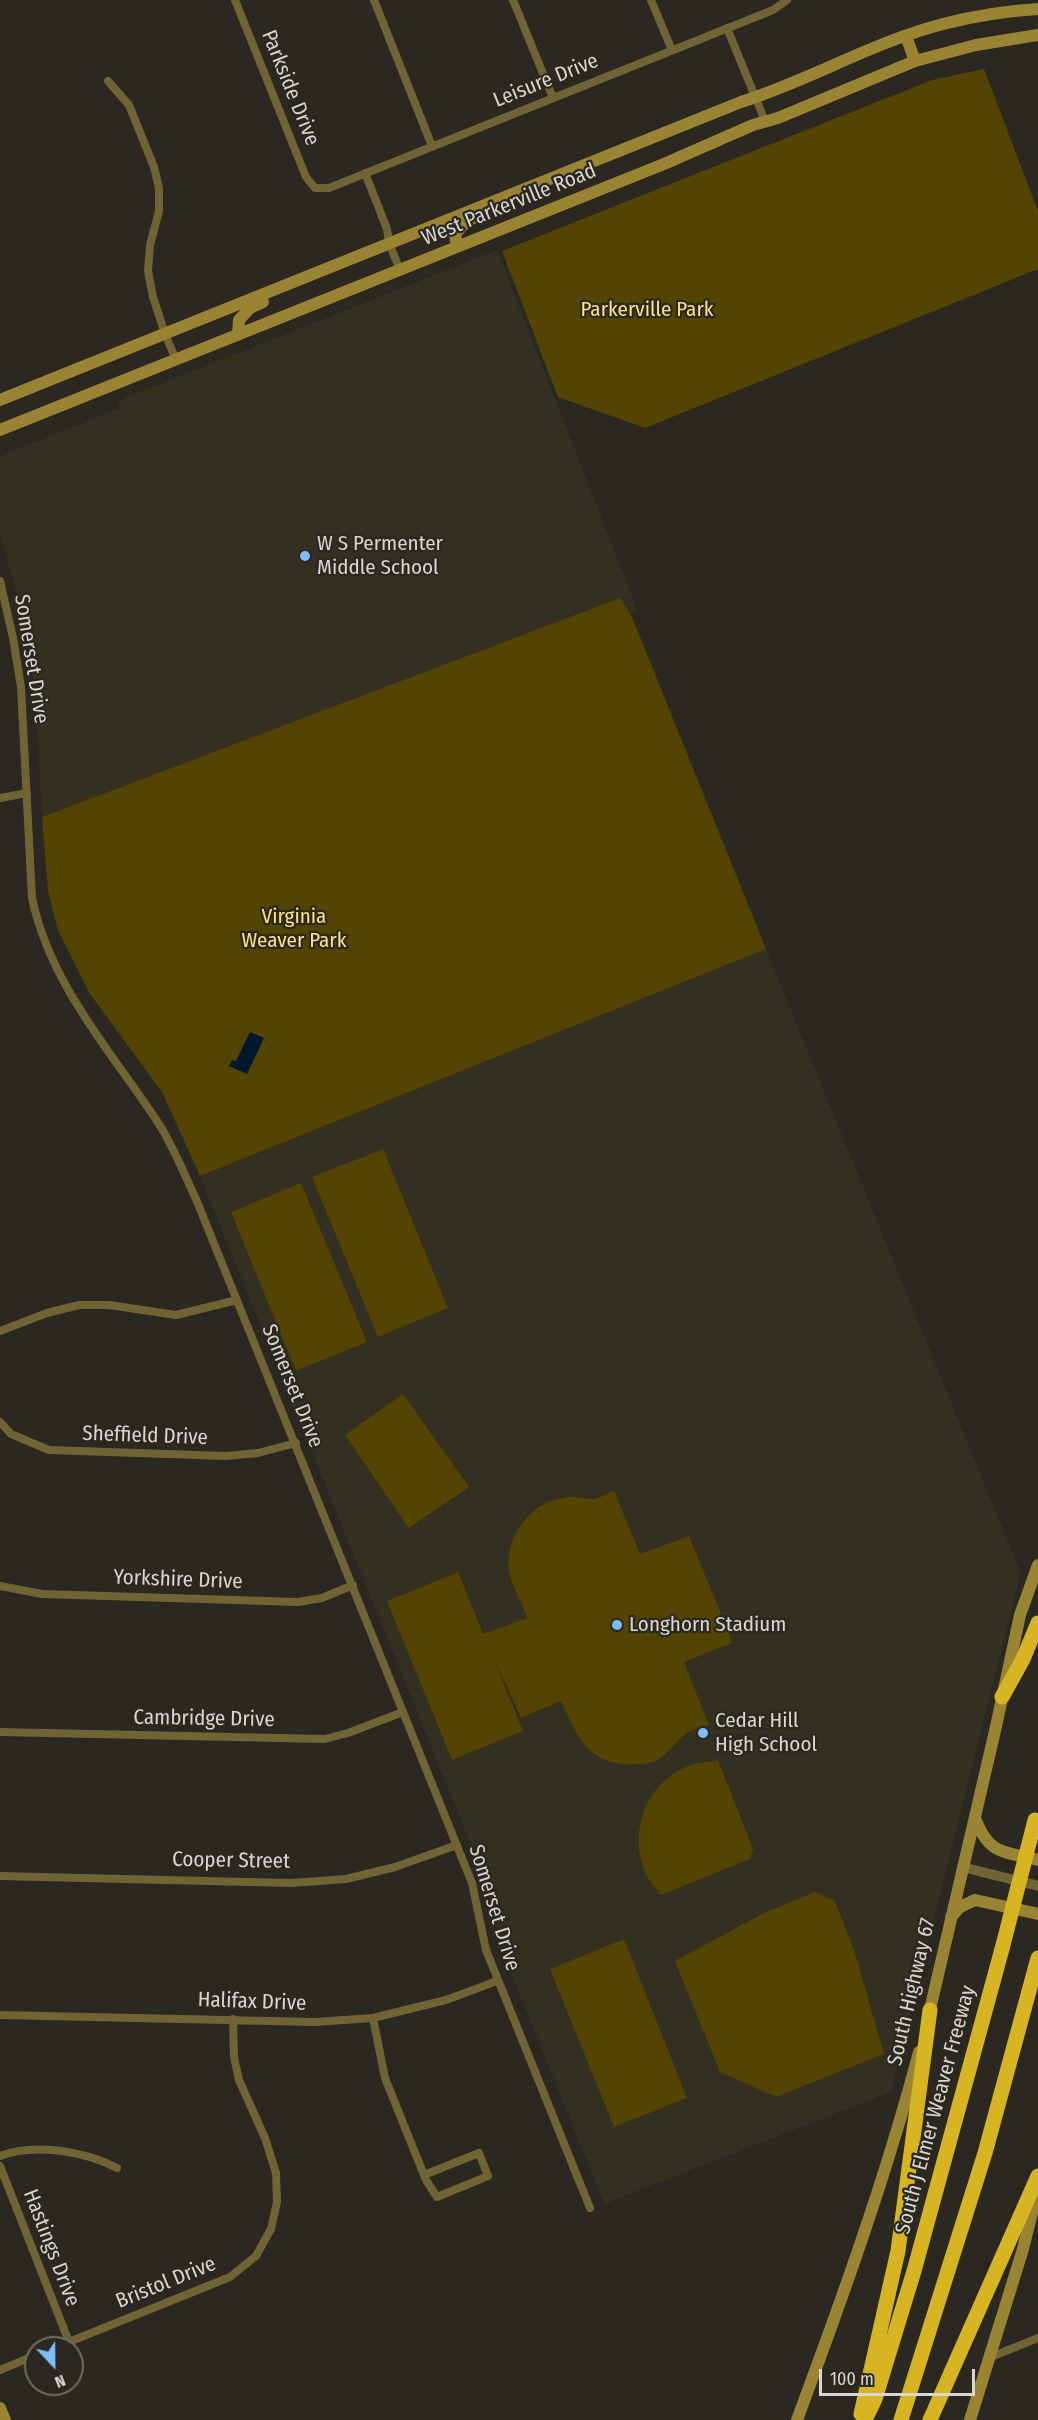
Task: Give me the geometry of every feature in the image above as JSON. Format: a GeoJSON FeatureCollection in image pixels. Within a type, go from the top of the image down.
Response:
{"type":"FeatureCollection","features":[{"type":"Feature","properties":{"kind":"highway"},"geometry":{"type":"LineString","coordinates":[[1002,1697],[1023,1659],[1038,1623]]}},
{"type":"Feature","properties":{"kind":"highway","name":"South J Elmer Weaver Freeway"},"geometry":{"type":"LineString","coordinates":[[865,2420],[875,2399],[914,2271],[1037,1814]]}},
{"type":"Feature","properties":{"kind":"highway"},"geometry":{"type":"LineString","coordinates":[[901,2420],[985,2153],[1038,1958]]}},
{"type":"Feature","properties":{"kind":"highway"},"geometry":{"type":"LineString","coordinates":[[860,2420],[898,2251],[930,2010]]}},
{"type":"Feature","properties":{"kind":"highway"},"geometry":{"type":"LineString","coordinates":[[930,2420],[1038,2176]]}},
{"type":"Feature","properties":{"kind":"main road","name":"West Parkerville Road"},"geometry":{"type":"LineString","coordinates":[[0,400],[906,36],[941,24],[980,15],[1038,9]]}},
{"type":"Feature","properties":{"kind":"main road","name":"West Parkerville Road"},"geometry":{"type":"LineString","coordinates":[[0,430],[819,102],[915,61],[976,45],[1038,35]]}},
{"type":"Feature","properties":{"kind":"main road"},"geometry":{"type":"LineString","coordinates":[[906,36],[915,61]]}},
{"type":"Feature","properties":{"kind":"main road"},"geometry":{"type":"LineString","coordinates":[[457,247],[455,234],[465,223],[530,187]]}},
{"type":"Feature","properties":{"kind":"main road"},"geometry":{"type":"LineString","coordinates":[[238,335],[239,320],[250,308],[320,271]]}},
{"type":"Feature","properties":{"kind":"main road","name":"South Highway 67"},"geometry":{"type":"LineString","coordinates":[[798,2420],[861,2246],[903,2112],[930,2010],[1020,1615],[1038,1565]]}},
{"type":"Feature","properties":{"kind":"main road"},"geometry":{"type":"LineString","coordinates":[[975,1818],[981,1835],[992,1847],[1038,1860]]}},
{"type":"Feature","properties":{"kind":"main road"},"geometry":{"type":"LineString","coordinates":[[950,1917],[960,1907],[975,1900],[1038,1914]]}},
{"type":"Feature","properties":{"kind":"main road"},"geometry":{"type":"LineString","coordinates":[[970,2420],[1023,2249],[1038,2188]]}},
{"type":"Feature","properties":{"kind":"main road"},"geometry":{"type":"LineString","coordinates":[[0,2408],[5,2420]]}},
{"type":"Feature","properties":{"kind":"street","name":"Parkside Drive"},"geometry":{"type":"LineString","coordinates":[[235,0],[306,177],[315,188]]}},
{"type":"Feature","properties":{"kind":"street"},"geometry":{"type":"LineString","coordinates":[[374,0],[432,146]]}},
{"type":"Feature","properties":{"kind":"street"},"geometry":{"type":"LineString","coordinates":[[513,0],[552,98]]}},
{"type":"Feature","properties":{"kind":"street"},"geometry":{"type":"LineString","coordinates":[[651,0],[672,50]]}},
{"type":"Feature","properties":{"kind":"street","name":"Leisure Drive"},"geometry":{"type":"LineString","coordinates":[[315,188],[329,188],[773,10],[787,0]]}},
{"type":"Feature","properties":{"kind":"street"},"geometry":{"type":"LineString","coordinates":[[727,28],[765,122]]}},
{"type":"Feature","properties":{"kind":"street"},"geometry":{"type":"LineString","coordinates":[[108,81],[129,105],[154,167],[159,188],[159,211],[150,245],[148,271],[153,297],[176,360]]}},
{"type":"Feature","properties":{"kind":"street"},"geometry":{"type":"LineString","coordinates":[[365,173],[400,270]]}},
{"type":"Feature","properties":{"kind":"street","name":"Somerset Drive"},"geometry":{"type":"LineString","coordinates":[[0,580],[14,638],[21,687],[32,898],[48,953],[72,998],[159,1125],[196,1199],[472,1883],[486,1950],[497,1982],[590,2208]]}},
{"type":"Feature","properties":{"kind":"street"},"geometry":{"type":"LineString","coordinates":[[0,798],[27,793]]}},
{"type":"Feature","properties":{"kind":"street"},"geometry":{"type":"LineString","coordinates":[[0,1331],[47,1313],[79,1305],[109,1305],[176,1315],[237,1300]]}},
{"type":"Feature","properties":{"kind":"street","name":"Sheffield Drive"},"geometry":{"type":"LineString","coordinates":[[0,1422],[11,1434],[49,1450],[226,1456],[258,1453],[296,1443]]}},
{"type":"Feature","properties":{"kind":"street","name":"Yorkshire Drive"},"geometry":{"type":"LineString","coordinates":[[0,1586],[42,1594],[298,1602],[322,1598],[353,1585]]}},
{"type":"Feature","properties":{"kind":"street","name":"Cambridge Drive"},"geometry":{"type":"LineString","coordinates":[[0,1732],[326,1739],[403,1712]]}},
{"type":"Feature","properties":{"kind":"street","name":"Cooper Street"},"geometry":{"type":"LineString","coordinates":[[0,1875],[291,1883],[346,1879],[395,1867],[457,1845]]}},
{"type":"Feature","properties":{"kind":"street"},"geometry":{"type":"LineString","coordinates":[[963,1867],[1038,1886]]}},
{"type":"Feature","properties":{"kind":"street","name":"Halifax Drive"},"geometry":{"type":"LineString","coordinates":[[0,2015],[315,2022],[373,2018],[446,2000],[497,1982]]}},
{"type":"Feature","properties":{"kind":"street"},"geometry":{"type":"LineString","coordinates":[[373,2018],[385,2078],[424,2175],[437,2197],[488,2176],[479,2153],[424,2175]]}},
{"type":"Feature","properties":{"kind":"street","name":"Bristol Drive"},"geometry":{"type":"LineString","coordinates":[[84,2336],[230,2277],[256,2256],[271,2229],[278,2202],[276,2173],[265,2138],[239,2080],[234,2057],[233,2019]]}},
{"type":"Feature","properties":{"kind":"street"},"geometry":{"type":"LineString","coordinates":[[0,2156],[12,2151],[33,2149],[90,2156],[117,2168]]}},
{"type":"Feature","properties":{"kind":"street","name":"Hastings Drive"},"geometry":{"type":"LineString","coordinates":[[0,2166],[67,2336]]}},
{"type":"Feature","properties":{"kind":"street"},"geometry":{"type":"LineString","coordinates":[[991,2357],[1038,2338]]}},
{"type":"Feature","properties":{"kind":"street"},"geometry":{"type":"LineString","coordinates":[[0,2370],[24,2360]]}},
{"type":"Feature","properties":{"kind":"shaded area","name":"W S Permenter Middle School"},"geometry":{"type":"Polygon","coordinates":[[[497,250],[638,611],[166,791],[158,773],[42,817],[36,704],[29,641],[0,533],[0,456],[120,408],[118,402],[125,398],[497,250]]]}},
{"type":"Feature","properties":{"kind":"shaded area","name":"Cedar Hill High School"},"geometry":{"type":"Polygon","coordinates":[[[766,949],[1021,1573],[891,2092],[604,2204],[499,1943],[490,1892],[200,1176],[766,949]]]}},
{"type":"Feature","properties":{"kind":"green space","name":"Parkerville Park"},"geometry":{"type":"Polygon","coordinates":[[[984,69],[1038,211],[1038,269],[645,428],[558,397],[502,251],[932,80],[984,69]]]}},
{"type":"Feature","properties":{"kind":"green space","name":"Virginia Weaver Park"},"geometry":{"type":"Polygon","coordinates":[[[620,598],[632,617],[766,949],[200,1176],[162,1092],[90,994],[58,930],[48,891],[42,817],[620,598]]]}},
{"type":"Feature","properties":{"kind":"green space"},"geometry":{"type":"Polygon","coordinates":[[[383,1149],[448,1308],[378,1337],[312,1177],[383,1149]]]}},
{"type":"Feature","properties":{"kind":"green space"},"geometry":{"type":"Polygon","coordinates":[[[301,1183],[367,1342],[296,1371],[231,1212],[301,1183]]]}},
{"type":"Feature","properties":{"kind":"green space"},"geometry":{"type":"Polygon","coordinates":[[[403,1394],[469,1487],[409,1528],[345,1435],[403,1394]]]}},
{"type":"Feature","properties":{"kind":"green space","name":"Longhorn Stadium"},"geometry":{"type":"Polygon","coordinates":[[[614,1491],[640,1554],[689,1536],[729,1633],[732,1643],[684,1662],[709,1725],[689,1732],[655,1761],[635,1765],[610,1762],[599,1757],[583,1742],[561,1701],[521,1718],[492,1654],[523,1731],[452,1760],[387,1601],[458,1572],[483,1634],[527,1618],[509,1570],[511,1546],[515,1534],[529,1515],[549,1501],[569,1497],[595,1499],[614,1491]]]}},
{"type":"Feature","properties":{"kind":"green space"},"geometry":{"type":"Polygon","coordinates":[[[718,1760],[753,1849],[750,1859],[661,1895],[646,1875],[640,1856],[640,1823],[645,1808],[663,1782],[676,1772],[694,1764],[718,1760]]]}},
{"type":"Feature","properties":{"kind":"green space"},"geometry":{"type":"Polygon","coordinates":[[[815,1892],[835,1901],[855,1953],[884,2054],[776,2097],[720,2072],[675,1961],[764,1913],[815,1892]]]}},
{"type":"Feature","properties":{"kind":"green space"},"geometry":{"type":"Polygon","coordinates":[[[624,1939],[687,2098],[614,2127],[550,1969],[624,1939]]]}},
{"type":"Feature","properties":{"kind":"water"},"geometry":{"type":"Polygon","coordinates":[[[250,1032],[264,1038],[247,1074],[229,1066],[232,1060],[236,1061],[250,1032]]]}},
{"type":"Feature","properties":{"kind":"place","name":"W S Permenter Middle School"},"geometry":{"type":"Point","coordinates":[305,556]}},
{"type":"Feature","properties":{"kind":"place","name":"Longhorn Stadium"},"geometry":{"type":"Point","coordinates":[617,1625]}},
{"type":"Feature","properties":{"kind":"place","name":"Cedar Hill High School"},"geometry":{"type":"Point","coordinates":[703,1733]}}]}
